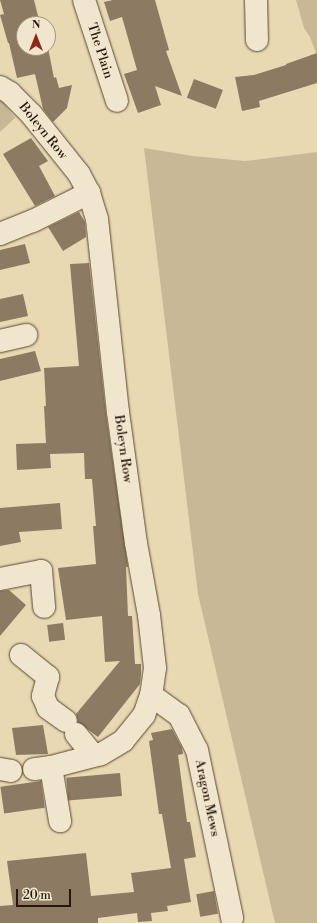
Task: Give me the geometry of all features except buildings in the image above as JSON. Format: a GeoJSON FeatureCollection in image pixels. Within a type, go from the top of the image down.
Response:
{"type":"FeatureCollection","features":[{"type":"Feature","properties":{"kind":"street","name":"The Plain"},"geometry":{"type":"LineString","coordinates":[[84,0],[117,101]]}},
{"type":"Feature","properties":{"kind":"street"},"geometry":{"type":"LineString","coordinates":[[256,0],[257,40]]}},
{"type":"Feature","properties":{"kind":"street","name":"Boleyn Row"},"geometry":{"type":"LineString","coordinates":[[0,87],[10,93],[31,114],[79,174],[89,193],[97,219],[118,412],[136,543],[154,647],[155,668],[151,695],[144,715],[123,741],[94,756],[42,768],[60,821]]}},
{"type":"Feature","properties":{"kind":"street"},"geometry":{"type":"LineString","coordinates":[[0,234],[33,221],[89,193]]}},
{"type":"Feature","properties":{"kind":"street"},"geometry":{"type":"LineString","coordinates":[[0,341],[26,335]]}},
{"type":"Feature","properties":{"kind":"street"},"geometry":{"type":"LineString","coordinates":[[0,579],[41,571],[44,607]]}},
{"type":"Feature","properties":{"kind":"street"},"geometry":{"type":"LineString","coordinates":[[21,655],[48,677],[43,696],[48,708],[71,728],[94,756]]}},
{"type":"Feature","properties":{"kind":"street","name":"Aragon Mews"},"geometry":{"type":"LineString","coordinates":[[151,695],[178,715],[197,750],[232,918]]}},
{"type":"Feature","properties":{"kind":"shaded area"},"geometry":{"type":"Polygon","coordinates":[[[296,0],[317,0],[317,56],[310,37],[304,28],[296,0]]]}},
{"type":"Feature","properties":{"kind":"shaded area"},"geometry":{"type":"Polygon","coordinates":[[[0,98],[15,118],[0,132],[0,98]]]}},
{"type":"Feature","properties":{"kind":"shaded area"},"geometry":{"type":"Polygon","coordinates":[[[144,148],[193,156],[245,161],[317,152],[317,923],[275,923],[198,594],[144,148]]]}}]}
